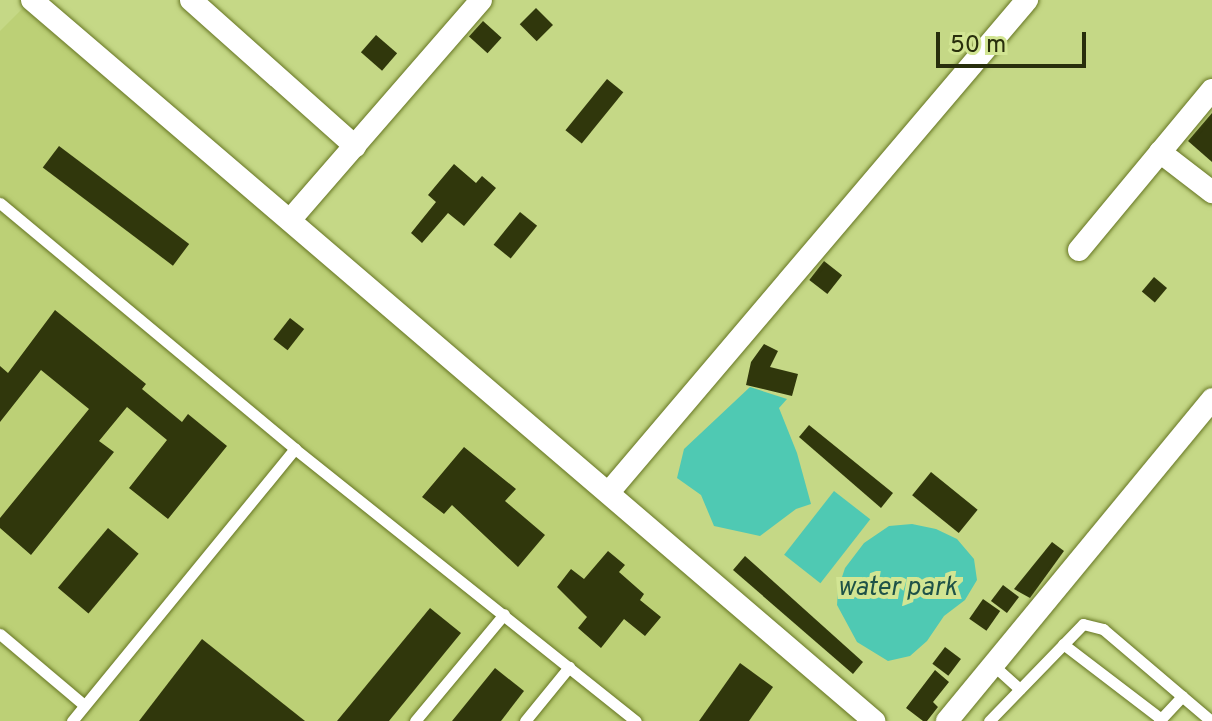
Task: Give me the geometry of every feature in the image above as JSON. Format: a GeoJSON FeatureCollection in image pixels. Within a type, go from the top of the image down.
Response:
{"type":"FeatureCollection","features":[{"type":"Feature","properties":{"kind":"street"},"geometry":{"type":"LineString","coordinates":[[32,0],[874,721]]}},
{"type":"Feature","properties":{"kind":"street"},"geometry":{"type":"LineString","coordinates":[[191,0],[355,146]]}},
{"type":"Feature","properties":{"kind":"street"},"geometry":{"type":"LineString","coordinates":[[290,220],[481,0]]}},
{"type":"Feature","properties":{"kind":"street"},"geometry":{"type":"LineString","coordinates":[[609,492],[1027,0]]}},
{"type":"Feature","properties":{"kind":"street"},"geometry":{"type":"LineString","coordinates":[[1079,250],[1212,90]]}},
{"type":"Feature","properties":{"kind":"street"},"geometry":{"type":"LineString","coordinates":[[1160,152],[1212,192]]}},
{"type":"Feature","properties":{"kind":"street"},"geometry":{"type":"LineString","coordinates":[[947,721],[1212,399]]}},
{"type":"Feature","properties":{"kind":"lane"},"geometry":{"type":"LineString","coordinates":[[0,203],[295,449],[636,721]]}},
{"type":"Feature","properties":{"kind":"lane"},"geometry":{"type":"LineString","coordinates":[[72,721],[295,449]]}},
{"type":"Feature","properties":{"kind":"lane"},"geometry":{"type":"LineString","coordinates":[[415,721],[504,614]]}},
{"type":"Feature","properties":{"kind":"lane"},"geometry":{"type":"LineString","coordinates":[[989,721],[1083,624],[1092,624],[1211,721]]}},
{"type":"Feature","properties":{"kind":"lane"},"geometry":{"type":"LineString","coordinates":[[0,634],[84,705]]}},
{"type":"Feature","properties":{"kind":"lane"},"geometry":{"type":"LineString","coordinates":[[1063,644],[1160,720],[1182,696]]}},
{"type":"Feature","properties":{"kind":"lane"},"geometry":{"type":"LineString","coordinates":[[993,665],[1020,689]]}},
{"type":"Feature","properties":{"kind":"lane"},"geometry":{"type":"LineString","coordinates":[[522,719],[569,667]]}},
{"type":"Feature","properties":{"kind":"shaded area"},"geometry":{"type":"Polygon","coordinates":[[[23,8],[864,721],[0,721],[0,31],[23,8]]]}},
{"type":"Feature","properties":{"kind":"water"},"geometry":{"type":"Polygon","coordinates":[[[750,387],[787,399],[779,408],[797,453],[811,504],[796,509],[760,536],[714,526],[701,495],[677,478],[684,449],[750,387]]]}},
{"type":"Feature","properties":{"kind":"water"},"geometry":{"type":"Polygon","coordinates":[[[834,491],[870,519],[820,583],[784,555],[834,491]]]}},
{"type":"Feature","properties":{"kind":"water","name":"water park"},"geometry":{"type":"Polygon","coordinates":[[[912,524],[936,529],[957,539],[974,559],[977,580],[965,600],[944,616],[927,641],[910,656],[888,661],[857,642],[837,605],[838,589],[845,568],[864,543],[889,526],[912,524]]]}},
{"type":"Feature","properties":{"kind":"building"},"geometry":{"type":"Polygon","coordinates":[[[536,8],[553,25],[537,41],[520,24],[536,8]]]}},
{"type":"Feature","properties":{"kind":"building"},"geometry":{"type":"Polygon","coordinates":[[[483,21],[502,38],[488,53],[469,37],[483,21]]]}},
{"type":"Feature","properties":{"kind":"building"},"geometry":{"type":"Polygon","coordinates":[[[376,35],[397,53],[382,71],[361,52],[376,35]]]}},
{"type":"Feature","properties":{"kind":"building"},"geometry":{"type":"Polygon","coordinates":[[[607,79],[623,92],[582,144],[565,130],[607,79]]]}},
{"type":"Feature","properties":{"kind":"building"},"geometry":{"type":"Polygon","coordinates":[[[1212,113],[1212,162],[1188,141],[1212,113]]]}},
{"type":"Feature","properties":{"kind":"building"},"geometry":{"type":"Polygon","coordinates":[[[59,146],[189,244],[173,266],[43,168],[59,146]]]}},
{"type":"Feature","properties":{"kind":"building"},"geometry":{"type":"Polygon","coordinates":[[[454,164],[476,183],[482,176],[496,188],[464,226],[448,213],[422,243],[411,233],[436,202],[428,195],[454,164]]]}},
{"type":"Feature","properties":{"kind":"building"},"geometry":{"type":"Polygon","coordinates":[[[520,212],[537,226],[511,258],[494,245],[520,212]]]}},
{"type":"Feature","properties":{"kind":"building"},"geometry":{"type":"Polygon","coordinates":[[[824,261],[842,275],[827,294],[809,280],[824,261]]]}},
{"type":"Feature","properties":{"kind":"building"},"geometry":{"type":"Polygon","coordinates":[[[1154,277],[1167,288],[1155,302],[1142,292],[1154,277]]]}},
{"type":"Feature","properties":{"kind":"building"},"geometry":{"type":"Polygon","coordinates":[[[55,310],[146,384],[142,389],[182,422],[188,414],[227,446],[168,519],[129,488],[167,440],[127,407],[99,441],[114,452],[31,555],[0,528],[0,518],[89,409],[41,370],[0,422],[0,366],[8,373],[55,310]]]}},
{"type":"Feature","properties":{"kind":"building"},"geometry":{"type":"Polygon","coordinates":[[[290,318],[304,329],[288,350],[273,339],[290,318]]]}},
{"type":"Feature","properties":{"kind":"building"},"geometry":{"type":"Polygon","coordinates":[[[764,344],[778,351],[770,367],[798,374],[792,396],[746,385],[751,362],[764,344]]]}},
{"type":"Feature","properties":{"kind":"building"},"geometry":{"type":"Polygon","coordinates":[[[809,425],[893,493],[881,508],[799,437],[809,425]]]}},
{"type":"Feature","properties":{"kind":"building"},"geometry":{"type":"Polygon","coordinates":[[[464,447],[516,489],[505,501],[545,535],[518,567],[452,505],[444,514],[422,497],[464,447]]]}},
{"type":"Feature","properties":{"kind":"building"},"geometry":{"type":"Polygon","coordinates":[[[931,472],[978,510],[959,533],[912,495],[931,472]]]}},
{"type":"Feature","properties":{"kind":"building"},"geometry":{"type":"Polygon","coordinates":[[[108,528],[139,554],[89,613],[58,588],[108,528]]]}},
{"type":"Feature","properties":{"kind":"building"},"geometry":{"type":"Polygon","coordinates":[[[1052,542],[1064,551],[1030,598],[1014,589],[1052,542]]]}},
{"type":"Feature","properties":{"kind":"building"},"geometry":{"type":"Polygon","coordinates":[[[608,551],[625,565],[619,572],[644,594],[640,600],[661,617],[645,636],[624,619],[601,648],[578,628],[587,617],[557,587],[571,569],[584,579],[608,551]]]}},
{"type":"Feature","properties":{"kind":"building"},"geometry":{"type":"Polygon","coordinates":[[[745,556],[863,662],[853,674],[733,570],[745,556]]]}},
{"type":"Feature","properties":{"kind":"building"},"geometry":{"type":"Polygon","coordinates":[[[1003,585],[1019,597],[1007,613],[991,601],[1003,585]]]}},
{"type":"Feature","properties":{"kind":"building"},"geometry":{"type":"Polygon","coordinates":[[[983,599],[1000,611],[986,631],[969,619],[983,599]]]}},
{"type":"Feature","properties":{"kind":"building"},"geometry":{"type":"Polygon","coordinates":[[[430,608],[461,633],[389,721],[337,721],[430,608]]]}},
{"type":"Feature","properties":{"kind":"building"},"geometry":{"type":"Polygon","coordinates":[[[202,639],[305,721],[139,721],[202,639]]]}},
{"type":"Feature","properties":{"kind":"building"},"geometry":{"type":"Polygon","coordinates":[[[945,647],[961,659],[948,676],[932,664],[945,647]]]}},
{"type":"Feature","properties":{"kind":"building"},"geometry":{"type":"Polygon","coordinates":[[[740,663],[773,687],[749,721],[699,721],[740,663]]]}},
{"type":"Feature","properties":{"kind":"building"},"geometry":{"type":"Polygon","coordinates":[[[495,668],[524,691],[501,721],[452,721],[495,668]]]}},
{"type":"Feature","properties":{"kind":"building"},"geometry":{"type":"Polygon","coordinates":[[[935,670],[949,682],[933,702],[938,707],[927,721],[923,721],[906,708],[935,670]]]}}]}
